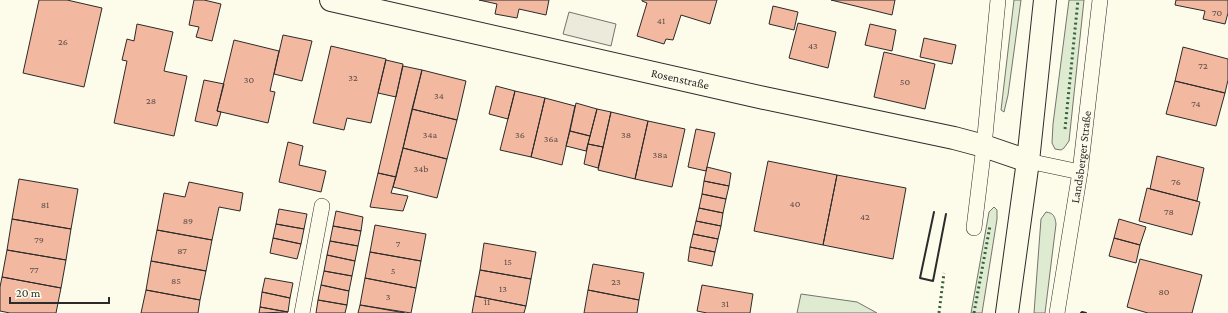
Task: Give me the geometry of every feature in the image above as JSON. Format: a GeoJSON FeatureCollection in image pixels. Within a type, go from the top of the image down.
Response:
{"type":"FeatureCollection","features":[{"type":"Feature","properties":{"kind":"street","name":"Rosenstraße"},"geometry":{"type":"LineString","coordinates":[[331,0],[764,98],[954,138],[984,146],[1028,161]]}},
{"type":"Feature","properties":{"kind":"street"},"geometry":{"type":"LineString","coordinates":[[1007,313],[1028,161],[1045,0]]}},
{"type":"Feature","properties":{"kind":"lane"},"geometry":{"type":"LineString","coordinates":[[974,228],[984,146],[998,0]]}},
{"type":"Feature","properties":{"kind":"lane","name":"Landsberger Straße"},"geometry":{"type":"LineString","coordinates":[[1057,313],[1080,172],[1100,0]]}},
{"type":"Feature","properties":{"kind":"lane"},"geometry":{"type":"LineString","coordinates":[[1028,161],[1080,172]]}},
{"type":"Feature","properties":{"kind":"lane"},"geometry":{"type":"LineString","coordinates":[[302,313],[322,206]]}},
{"type":"Feature","properties":{"kind":"green space"},"geometry":{"type":"Polygon","coordinates":[[[1014,0],[1021,0],[1008,95],[1004,112],[1001,110],[1014,0]]]}},
{"type":"Feature","properties":{"kind":"green space"},"geometry":{"type":"Polygon","coordinates":[[[1069,0],[1084,0],[1069,141],[1061,150],[1055,149],[1052,143],[1053,124],[1069,0]]]}},
{"type":"Feature","properties":{"kind":"green space"},"geometry":{"type":"Polygon","coordinates":[[[994,207],[997,210],[997,219],[982,313],[971,313],[989,212],[994,207]]]}},
{"type":"Feature","properties":{"kind":"green space"},"geometry":{"type":"Polygon","coordinates":[[[1046,212],[1051,213],[1054,216],[1056,224],[1045,313],[1034,313],[1041,219],[1046,212]]]}},
{"type":"Feature","properties":{"kind":"green space"},"geometry":{"type":"Polygon","coordinates":[[[801,294],[857,302],[877,313],[797,313],[801,294]]]}},
{"type":"Feature","properties":{"kind":"shaded area"},"geometry":{"type":"Polygon","coordinates":[[[569,12],[616,24],[611,46],[563,34],[569,12]]]}},
{"type":"Feature","properties":{"kind":"building"},"geometry":{"type":"Polygon","coordinates":[[[39,0],[67,0],[102,8],[84,87],[23,73],[39,0]]]}},
{"type":"Feature","properties":{"kind":"building"},"geometry":{"type":"Polygon","coordinates":[[[194,0],[204,0],[221,4],[212,41],[196,37],[199,27],[189,25],[194,0]]]}},
{"type":"Feature","properties":{"kind":"building"},"geometry":{"type":"Polygon","coordinates":[[[479,0],[549,0],[546,15],[519,9],[517,18],[495,14],[497,4],[479,0]]]}},
{"type":"Feature","properties":{"kind":"building"},"geometry":{"type":"Polygon","coordinates":[[[642,0],[717,0],[710,24],[681,15],[673,40],[666,39],[664,44],[637,36],[647,3],[642,0]]]}},
{"type":"Feature","properties":{"kind":"building"},"geometry":{"type":"Polygon","coordinates":[[[831,0],[895,0],[892,15],[831,0]]]}},
{"type":"Feature","properties":{"kind":"building"},"geometry":{"type":"Polygon","coordinates":[[[1176,0],[1228,0],[1228,13],[1225,24],[1203,19],[1205,11],[1175,5],[1176,0]]]}},
{"type":"Feature","properties":{"kind":"building"},"geometry":{"type":"Polygon","coordinates":[[[773,6],[798,12],[794,30],[769,24],[773,6]]]}},
{"type":"Feature","properties":{"kind":"building"},"geometry":{"type":"Polygon","coordinates":[[[798,23],[836,32],[828,68],[789,58],[798,23]]]}},
{"type":"Feature","properties":{"kind":"building"},"geometry":{"type":"Polygon","coordinates":[[[137,24],[173,32],[164,71],[187,76],[174,136],[114,123],[127,61],[122,60],[127,39],[134,41],[137,24]]]}},
{"type":"Feature","properties":{"kind":"building"},"geometry":{"type":"Polygon","coordinates":[[[870,24],[896,30],[892,51],[865,45],[870,24]]]}},
{"type":"Feature","properties":{"kind":"building"},"geometry":{"type":"Polygon","coordinates":[[[283,35],[312,41],[302,81],[274,74],[283,35]]]}},
{"type":"Feature","properties":{"kind":"building"},"geometry":{"type":"Polygon","coordinates":[[[924,38],[956,45],[952,64],[920,57],[924,38]]]}},
{"type":"Feature","properties":{"kind":"building"},"geometry":{"type":"Polygon","coordinates":[[[234,40],[279,51],[270,91],[275,92],[268,123],[217,111],[234,40]]]}},
{"type":"Feature","properties":{"kind":"building"},"geometry":{"type":"Polygon","coordinates":[[[331,46],[386,59],[371,123],[347,118],[344,130],[313,123],[331,46]]]}},
{"type":"Feature","properties":{"kind":"building"},"geometry":{"type":"Polygon","coordinates":[[[1183,47],[1228,59],[1228,80],[1225,93],[1175,81],[1183,47]]]}},
{"type":"Feature","properties":{"kind":"building"},"geometry":{"type":"Polygon","coordinates":[[[884,52],[935,64],[925,109],[874,97],[884,52]]]}},
{"type":"Feature","properties":{"kind":"building"},"geometry":{"type":"Polygon","coordinates":[[[386,60],[403,64],[396,97],[378,93],[386,60]]]}},
{"type":"Feature","properties":{"kind":"building"},"geometry":{"type":"Polygon","coordinates":[[[403,66],[422,70],[396,177],[378,173],[403,66]]]}},
{"type":"Feature","properties":{"kind":"building"},"geometry":{"type":"Polygon","coordinates":[[[422,70],[466,81],[457,120],[412,109],[422,70]]]}},
{"type":"Feature","properties":{"kind":"building"},"geometry":{"type":"Polygon","coordinates":[[[204,80],[224,84],[217,111],[221,112],[217,126],[195,121],[204,80]]]}},
{"type":"Feature","properties":{"kind":"building"},"geometry":{"type":"Polygon","coordinates":[[[1175,81],[1225,93],[1216,126],[1166,114],[1175,81]]]}},
{"type":"Feature","properties":{"kind":"building"},"geometry":{"type":"Polygon","coordinates":[[[496,86],[515,91],[508,119],[489,114],[496,86]]]}},
{"type":"Feature","properties":{"kind":"building"},"geometry":{"type":"Polygon","coordinates":[[[515,91],[545,98],[531,157],[500,150],[515,91]]]}},
{"type":"Feature","properties":{"kind":"building"},"geometry":{"type":"Polygon","coordinates":[[[545,98],[575,106],[562,165],[531,157],[545,98]]]}},
{"type":"Feature","properties":{"kind":"building"},"geometry":{"type":"Polygon","coordinates":[[[576,103],[597,109],[590,136],[570,131],[576,103]]]}},
{"type":"Feature","properties":{"kind":"building"},"geometry":{"type":"Polygon","coordinates":[[[412,109],[457,120],[447,159],[403,148],[412,109]]]}},
{"type":"Feature","properties":{"kind":"building"},"geometry":{"type":"Polygon","coordinates":[[[597,109],[611,112],[603,147],[588,144],[597,109]]]}},
{"type":"Feature","properties":{"kind":"building"},"geometry":{"type":"Polygon","coordinates":[[[611,112],[648,121],[635,179],[598,170],[611,112]]]}},
{"type":"Feature","properties":{"kind":"building"},"geometry":{"type":"Polygon","coordinates":[[[648,121],[685,129],[672,187],[635,179],[648,121]]]}},
{"type":"Feature","properties":{"kind":"building"},"geometry":{"type":"Polygon","coordinates":[[[696,129],[715,133],[706,171],[688,167],[696,129]]]}},
{"type":"Feature","properties":{"kind":"building"},"geometry":{"type":"Polygon","coordinates":[[[570,131],[590,136],[586,151],[566,146],[570,131]]]}},
{"type":"Feature","properties":{"kind":"building"},"geometry":{"type":"Polygon","coordinates":[[[288,142],[303,146],[299,165],[326,171],[321,192],[279,182],[288,142]]]}},
{"type":"Feature","properties":{"kind":"building"},"geometry":{"type":"Polygon","coordinates":[[[588,144],[603,147],[598,168],[584,164],[588,144]]]}},
{"type":"Feature","properties":{"kind":"building"},"geometry":{"type":"Polygon","coordinates":[[[403,148],[447,159],[437,198],[393,187],[403,148]]]}},
{"type":"Feature","properties":{"kind":"building"},"geometry":{"type":"Polygon","coordinates":[[[1157,156],[1204,168],[1197,201],[1150,189],[1157,156]]]}},
{"type":"Feature","properties":{"kind":"building"},"geometry":{"type":"Polygon","coordinates":[[[768,161],[837,175],[823,245],[754,231],[768,161]]]}},
{"type":"Feature","properties":{"kind":"building"},"geometry":{"type":"Polygon","coordinates":[[[707,167],[731,173],[729,186],[704,181],[707,167]]]}},
{"type":"Feature","properties":{"kind":"building"},"geometry":{"type":"Polygon","coordinates":[[[378,173],[396,177],[391,193],[408,196],[403,211],[370,207],[378,173]]]}},
{"type":"Feature","properties":{"kind":"building"},"geometry":{"type":"Polygon","coordinates":[[[837,175],[906,188],[893,259],[823,245],[837,175]]]}},
{"type":"Feature","properties":{"kind":"building"},"geometry":{"type":"Polygon","coordinates":[[[19,179],[78,189],[71,229],[12,219],[19,179]]]}},
{"type":"Feature","properties":{"kind":"building"},"geometry":{"type":"Polygon","coordinates":[[[704,181],[729,186],[726,199],[702,194],[704,181]]]}},
{"type":"Feature","properties":{"kind":"building"},"geometry":{"type":"Polygon","coordinates":[[[189,182],[243,193],[240,211],[219,207],[212,240],[157,230],[164,193],[185,197],[189,182]]]}},
{"type":"Feature","properties":{"kind":"building"},"geometry":{"type":"Polygon","coordinates":[[[1147,188],[1200,202],[1192,235],[1139,221],[1147,188]]]}},
{"type":"Feature","properties":{"kind":"building"},"geometry":{"type":"Polygon","coordinates":[[[702,194],[726,199],[723,213],[699,208],[702,194]]]}},
{"type":"Feature","properties":{"kind":"building"},"geometry":{"type":"Polygon","coordinates":[[[699,208],[723,213],[721,226],[696,221],[699,208]]]}},
{"type":"Feature","properties":{"kind":"building"},"geometry":{"type":"Polygon","coordinates":[[[279,209],[307,214],[304,229],[276,224],[279,209]]]}},
{"type":"Feature","properties":{"kind":"building"},"geometry":{"type":"Polygon","coordinates":[[[336,211],[363,217],[361,231],[333,226],[336,211]]]}},
{"type":"Feature","properties":{"kind":"building"},"geometry":{"type":"Polygon","coordinates":[[[12,219],[71,229],[66,260],[7,250],[12,219]]]}},
{"type":"Feature","properties":{"kind":"building"},"geometry":{"type":"Polygon","coordinates":[[[1119,219],[1146,227],[1140,245],[1114,238],[1119,219]]]}},
{"type":"Feature","properties":{"kind":"building"},"geometry":{"type":"Polygon","coordinates":[[[696,221],[721,226],[718,239],[693,234],[696,221]]]}},
{"type":"Feature","properties":{"kind":"building"},"geometry":{"type":"Polygon","coordinates":[[[276,224],[304,229],[301,244],[273,238],[276,224]]]}},
{"type":"Feature","properties":{"kind":"building"},"geometry":{"type":"Polygon","coordinates":[[[375,225],[426,234],[421,261],[370,252],[375,225]]]}},
{"type":"Feature","properties":{"kind":"building"},"geometry":{"type":"Polygon","coordinates":[[[333,226],[361,231],[358,246],[330,241],[333,226]]]}},
{"type":"Feature","properties":{"kind":"building"},"geometry":{"type":"Polygon","coordinates":[[[157,230],[212,240],[206,271],[151,261],[157,230]]]}},
{"type":"Feature","properties":{"kind":"building"},"geometry":{"type":"Polygon","coordinates":[[[693,234],[718,239],[715,252],[690,247],[693,234]]]}},
{"type":"Feature","properties":{"kind":"building"},"geometry":{"type":"Polygon","coordinates":[[[273,238],[301,244],[297,259],[270,253],[273,238]]]}},
{"type":"Feature","properties":{"kind":"building"},"geometry":{"type":"Polygon","coordinates":[[[1114,238],[1140,245],[1136,263],[1109,256],[1114,238]]]}},
{"type":"Feature","properties":{"kind":"building"},"geometry":{"type":"Polygon","coordinates":[[[330,241],[358,246],[355,261],[327,255],[330,241]]]}},
{"type":"Feature","properties":{"kind":"building"},"geometry":{"type":"Polygon","coordinates":[[[484,243],[536,252],[531,279],[480,270],[484,243]]]}},
{"type":"Feature","properties":{"kind":"building"},"geometry":{"type":"Polygon","coordinates":[[[690,247],[715,252],[712,266],[688,261],[690,247]]]}},
{"type":"Feature","properties":{"kind":"building"},"geometry":{"type":"Polygon","coordinates":[[[7,250],[66,260],[61,288],[2,277],[7,250]]]}},
{"type":"Feature","properties":{"kind":"building"},"geometry":{"type":"Polygon","coordinates":[[[370,252],[421,261],[416,288],[365,278],[370,252]]]}},
{"type":"Feature","properties":{"kind":"building"},"geometry":{"type":"Polygon","coordinates":[[[327,255],[355,261],[352,276],[324,271],[327,255]]]}},
{"type":"Feature","properties":{"kind":"building"},"geometry":{"type":"Polygon","coordinates":[[[1140,259],[1202,275],[1192,313],[1148,313],[1127,307],[1140,259]]]}},
{"type":"Feature","properties":{"kind":"building"},"geometry":{"type":"Polygon","coordinates":[[[151,261],[206,271],[200,300],[146,290],[151,261]]]}},
{"type":"Feature","properties":{"kind":"building"},"geometry":{"type":"Polygon","coordinates":[[[593,264],[644,273],[639,300],[588,290],[593,264]]]}},
{"type":"Feature","properties":{"kind":"building"},"geometry":{"type":"Polygon","coordinates":[[[480,270],[531,279],[526,306],[475,296],[480,270]]]}},
{"type":"Feature","properties":{"kind":"building"},"geometry":{"type":"Polygon","coordinates":[[[324,271],[352,276],[349,291],[321,285],[324,271]]]}},
{"type":"Feature","properties":{"kind":"building"},"geometry":{"type":"Polygon","coordinates":[[[2,277],[61,288],[56,313],[10,313],[0,311],[0,287],[2,277]]]}},
{"type":"Feature","properties":{"kind":"building"},"geometry":{"type":"Polygon","coordinates":[[[265,278],[293,283],[290,298],[262,292],[265,278]]]}},
{"type":"Feature","properties":{"kind":"building"},"geometry":{"type":"Polygon","coordinates":[[[365,278],[416,288],[411,313],[360,305],[365,278]]]}},
{"type":"Feature","properties":{"kind":"building"},"geometry":{"type":"Polygon","coordinates":[[[321,285],[349,291],[347,305],[318,300],[321,285]]]}},
{"type":"Feature","properties":{"kind":"building"},"geometry":{"type":"Polygon","coordinates":[[[702,285],[753,294],[750,313],[707,313],[697,311],[702,285]]]}},
{"type":"Feature","properties":{"kind":"building"},"geometry":{"type":"Polygon","coordinates":[[[146,290],[200,300],[198,313],[141,313],[146,290]]]}},
{"type":"Feature","properties":{"kind":"building"},"geometry":{"type":"Polygon","coordinates":[[[588,290],[639,300],[637,313],[584,313],[588,290]]]}},
{"type":"Feature","properties":{"kind":"building"},"geometry":{"type":"Polygon","coordinates":[[[262,292],[290,298],[288,312],[260,307],[262,292]]]}},
{"type":"Feature","properties":{"kind":"building"},"geometry":{"type":"Polygon","coordinates":[[[475,296],[526,306],[524,313],[472,313],[475,296]]]}},
{"type":"Feature","properties":{"kind":"building"},"geometry":{"type":"Polygon","coordinates":[[[318,300],[347,305],[345,313],[316,313],[318,300]]]}},
{"type":"Feature","properties":{"kind":"building"},"geometry":{"type":"Polygon","coordinates":[[[360,305],[405,313],[358,313],[360,305]]]}},
{"type":"Feature","properties":{"kind":"building"},"geometry":{"type":"Polygon","coordinates":[[[260,307],[288,312],[259,313],[260,307]]]}},
{"type":"Feature","properties":{"kind":"hedge"},"geometry":{"type":"LineString","coordinates":[[1065,129],[1078,0]]}},
{"type":"Feature","properties":{"kind":"hedge"},"geometry":{"type":"LineString","coordinates":[[974,313],[990,226]]}},
{"type":"Feature","properties":{"kind":"hedge"},"geometry":{"type":"LineString","coordinates":[[939,313],[944,273]]}},
{"type":"Feature","properties":{"kind":"wall"},"geometry":{"type":"LineString","coordinates":[[934,212],[920,278],[933,281],[946,214]]}},
{"type":"Feature","properties":{"kind":"wall"},"geometry":{"type":"LineString","coordinates":[[1081,313],[1086,313]]}}]}
